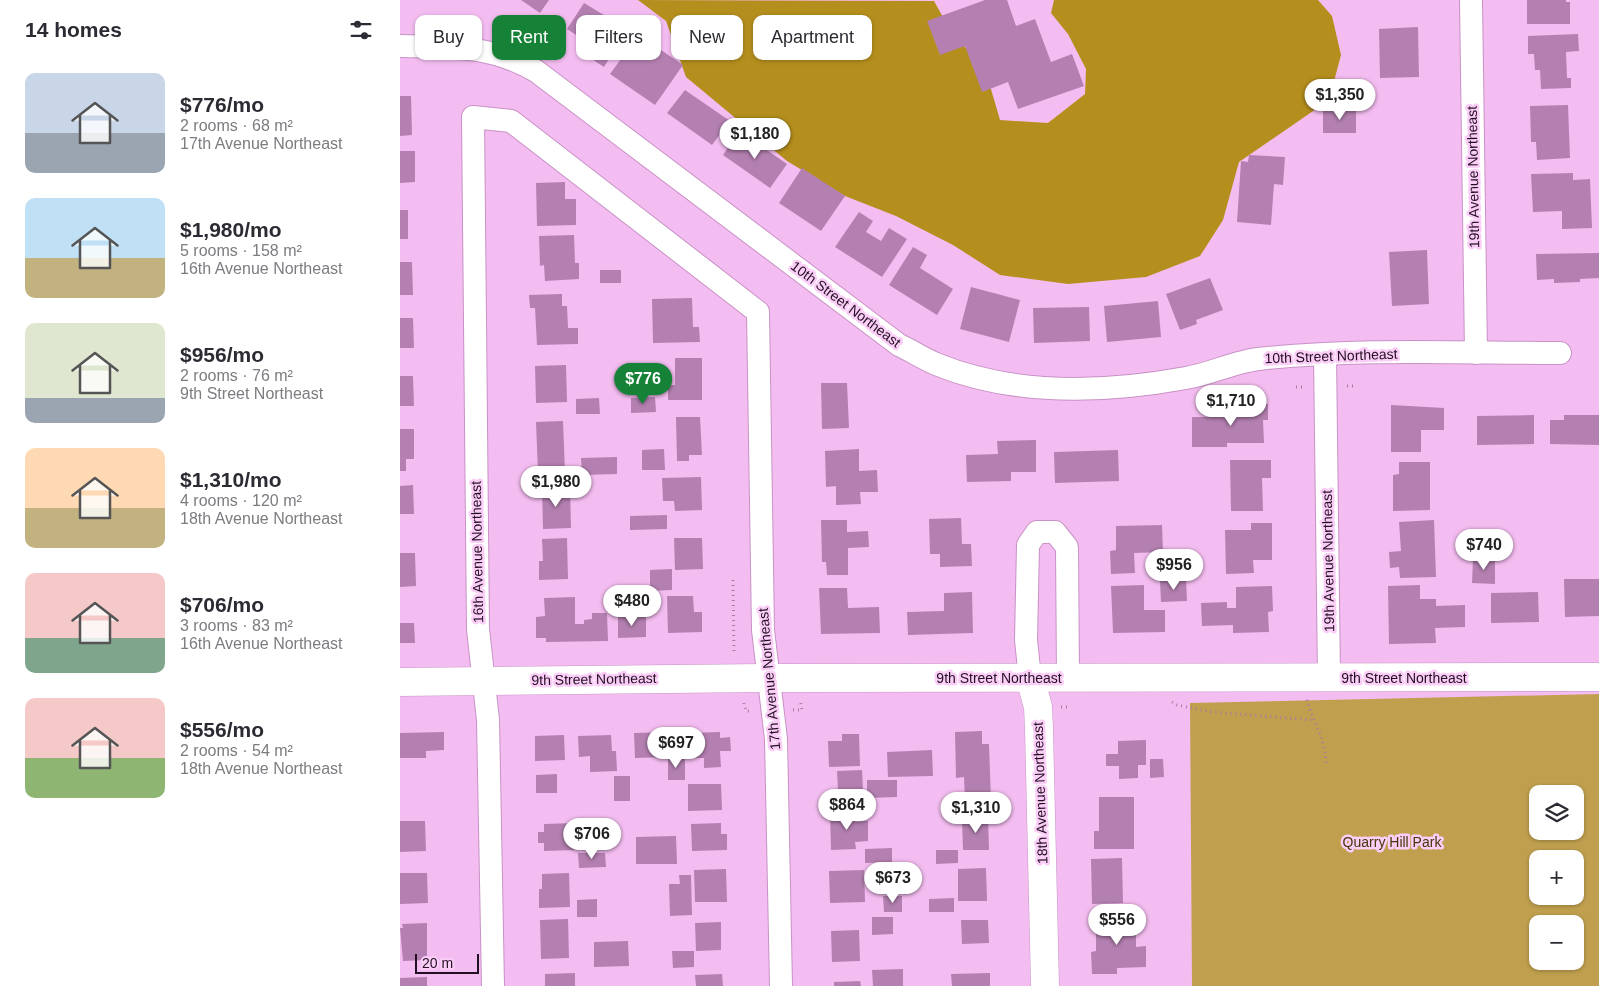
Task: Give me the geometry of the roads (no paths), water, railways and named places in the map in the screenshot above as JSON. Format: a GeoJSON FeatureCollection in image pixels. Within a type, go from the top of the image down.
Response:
{"type":"FeatureCollection","features":[{"type":"Feature","properties":{"kind":"street","name":"19th Avenue Northeast"},"geometry":{"type":"LineString","coordinates":[[1471,0],[1476,353]]}},
{"type":"Feature","properties":{"kind":"street","name":"10th Street Northeast"},"geometry":{"type":"LineString","coordinates":[[400,46],[463,48],[488,51],[515,59],[536,71],[899,345],[936,364],[988,379],[1026,386],[1083,389],[1152,385],[1190,378],[1256,359],[1326,354],[1560,353]]}},
{"type":"Feature","properties":{"kind":"street","name":"16th Avenue Northeast"},"geometry":{"type":"LineString","coordinates":[[493,986],[488,720],[478,628],[473,117],[511,121],[758,312]]}},
{"type":"Feature","properties":{"kind":"street","name":"17th Avenue Northeast"},"geometry":{"type":"LineString","coordinates":[[758,312],[763,630],[776,740],[780,986]]}},
{"type":"Feature","properties":{"kind":"street","name":"19th Avenue Northeast"},"geometry":{"type":"LineString","coordinates":[[1326,354],[1329,678]]}},
{"type":"Feature","properties":{"kind":"street","name":"18th Avenue Northeast"},"geometry":{"type":"LineString","coordinates":[[1045,986],[1038,708],[1030,678],[1026,640],[1028,545],[1038,532],[1054,532],[1068,548],[1068,678]]}},
{"type":"Feature","properties":{"kind":"street","name":"9th Street Northeast"},"geometry":{"type":"LineString","coordinates":[[400,682],[769,678],[1598,677]]}},
{"type":"Feature","properties":{"kind":"park label","name":"Quarry Hill Park"},"geometry":{"type":"Point","coordinates":[1392,842]}}]}
